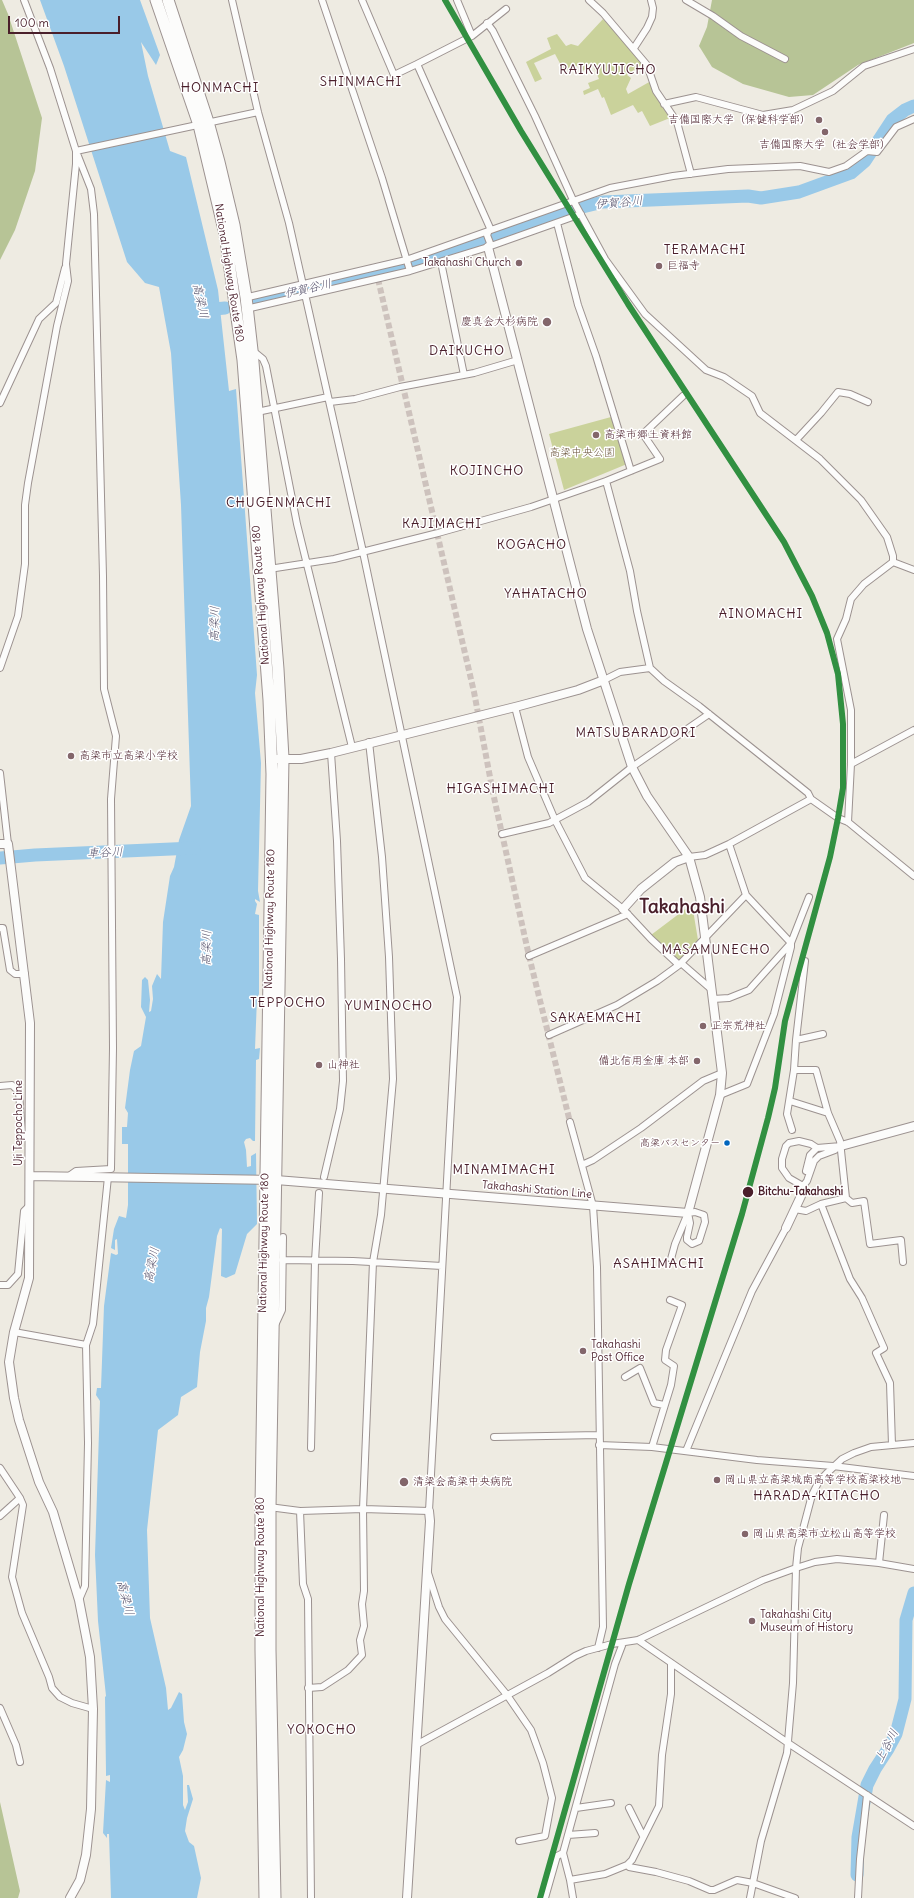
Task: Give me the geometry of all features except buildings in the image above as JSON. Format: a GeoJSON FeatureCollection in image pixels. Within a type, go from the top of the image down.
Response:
{"type":"FeatureCollection","features":[{"type":"Feature","properties":{"kind":"highway","name":"National Highway Route 180"},"geometry":{"type":"LineString","coordinates":[[156,0],[232,218],[246,297],[240,307],[243,360],[283,758],[266,1180],[273,1328],[261,1650],[265,1898]]}},
{"type":"Feature","properties":{"kind":"highway","name":"National Highway Route 180"},"geometry":{"type":"LineString","coordinates":[[168,0],[220,211],[240,307],[252,350],[257,412],[271,759],[266,1180],[266,1506],[275,1898]]}},
{"type":"Feature","properties":{"kind":"street"},"geometry":{"type":"LineString","coordinates":[[24,0],[50,68],[76,151],[91,190],[94,214],[103,576],[104,689],[116,736],[111,799],[113,1048],[111,1169],[76,1171],[69,1176]]}},
{"type":"Feature","properties":{"kind":"street"},"geometry":{"type":"LineString","coordinates":[[232,0],[258,112],[289,223],[302,286],[329,400],[363,552],[457,997],[407,1898]]}},
{"type":"Feature","properties":{"kind":"street"},"geometry":{"type":"LineString","coordinates":[[322,0],[382,178],[409,270]]}},
{"type":"Feature","properties":{"kind":"street"},"geometry":{"type":"LineString","coordinates":[[362,0],[394,75],[472,36],[506,10]]}},
{"type":"Feature","properties":{"kind":"street"},"geometry":{"type":"LineString","coordinates":[[457,0],[472,36]]}},
{"type":"Feature","properties":{"kind":"street"},"geometry":{"type":"LineString","coordinates":[[589,0],[634,48],[647,65],[656,91],[676,122],[691,174]]}},
{"type":"Feature","properties":{"kind":"street"},"geometry":{"type":"LineString","coordinates":[[634,48],[652,17],[653,8],[651,0]]}},
{"type":"Feature","properties":{"kind":"street"},"geometry":{"type":"LineString","coordinates":[[686,0],[713,16],[741,36],[785,59]]}},
{"type":"Feature","properties":{"kind":"street"},"geometry":{"type":"LineString","coordinates":[[488,23],[535,116],[580,214],[605,259],[645,314],[706,370],[724,378],[752,396],[760,413],[820,459],[860,500],[887,537],[893,556],[893,562]]}},
{"type":"Feature","properties":{"kind":"street"},"geometry":{"type":"LineString","coordinates":[[664,104],[696,97],[763,115],[793,110],[833,91],[864,66],[914,49]]}},
{"type":"Feature","properties":{"kind":"street"},"geometry":{"type":"LineString","coordinates":[[417,64],[490,228],[488,234],[489,245],[552,499],[587,629],[632,767],[647,796],[689,857],[700,897],[722,1073],[720,1095],[688,1213],[675,1244],[671,1259]]}},
{"type":"Feature","properties":{"kind":"street"},"geometry":{"type":"LineString","coordinates":[[76,151],[258,112]]}},
{"type":"Feature","properties":{"kind":"street"},"geometry":{"type":"LineString","coordinates":[[246,297],[302,286],[407,261],[488,234],[573,200],[610,188],[673,176],[728,169],[800,166],[829,172],[846,166],[867,151],[877,152],[896,127],[914,119]]}},
{"type":"Feature","properties":{"kind":"street"},"geometry":{"type":"LineString","coordinates":[[0,403],[39,319],[56,303],[66,264],[76,151]]}},
{"type":"Feature","properties":{"kind":"street"},"geometry":{"type":"LineString","coordinates":[[240,307],[305,295],[441,262],[489,245],[557,224],[580,214]]}},
{"type":"Feature","properties":{"kind":"street"},"geometry":{"type":"LineString","coordinates":[[557,224],[578,305],[596,356],[631,471]]}},
{"type":"Feature","properties":{"kind":"street"},"geometry":{"type":"LineString","coordinates":[[441,262],[464,375]]}},
{"type":"Feature","properties":{"kind":"street"},"geometry":{"type":"LineString","coordinates":[[0,668],[18,616],[25,564],[25,505],[28,483],[57,326],[68,281],[66,264]]}},
{"type":"Feature","properties":{"kind":"street"},"geometry":{"type":"LineString","coordinates":[[349,275],[351,284]]}},
{"type":"Feature","properties":{"kind":"street"},"geometry":{"type":"LineString","coordinates":[[252,350],[263,359],[266,366],[284,462],[307,564],[352,747]]}},
{"type":"Feature","properties":{"kind":"street"},"geometry":{"type":"LineString","coordinates":[[257,412],[329,400],[355,399],[400,387],[464,375],[518,360]]}},
{"type":"Feature","properties":{"kind":"street"},"geometry":{"type":"LineString","coordinates":[[796,440],[838,392],[850,394],[868,402]]}},
{"type":"Feature","properties":{"kind":"street"},"geometry":{"type":"LineString","coordinates":[[264,570],[307,564],[363,552],[438,533],[532,507],[606,482],[660,459],[643,434],[683,396]]}},
{"type":"Feature","properties":{"kind":"street"},"geometry":{"type":"LineString","coordinates":[[606,482],[630,571],[637,611],[650,668],[664,681],[709,714],[808,793],[811,799],[838,818],[848,822],[914,876]]}},
{"type":"Feature","properties":{"kind":"street"},"geometry":{"type":"LineString","coordinates":[[893,562],[914,570]]}},
{"type":"Feature","properties":{"kind":"street"},"geometry":{"type":"LineString","coordinates":[[848,822],[851,764],[851,710],[837,639],[846,619],[851,599],[864,584],[893,562]]}},
{"type":"Feature","properties":{"kind":"street"},"geometry":{"type":"LineString","coordinates":[[271,759],[301,758],[330,753],[578,690],[620,672],[650,668]]}},
{"type":"Feature","properties":{"kind":"street"},"geometry":{"type":"LineString","coordinates":[[515,707],[528,758],[555,820],[585,878],[626,911],[651,939],[711,989]]}},
{"type":"Feature","properties":{"kind":"street"},"geometry":{"type":"LineString","coordinates":[[502,834],[550,823],[588,802],[632,767],[709,714]]}},
{"type":"Feature","properties":{"kind":"street"},"geometry":{"type":"LineString","coordinates":[[851,764],[914,730]]}},
{"type":"Feature","properties":{"kind":"street"},"geometry":{"type":"LineString","coordinates":[[308,1688],[322,1687],[348,1670],[362,1655],[360,1640],[364,1626],[362,1604],[364,1591],[363,1509],[373,1262],[383,1190],[393,1079],[389,957],[382,857],[369,742]]}},
{"type":"Feature","properties":{"kind":"street"},"geometry":{"type":"LineString","coordinates":[[324,1177],[340,1109],[344,1081],[342,959],[330,753]]}},
{"type":"Feature","properties":{"kind":"street"},"geometry":{"type":"LineString","coordinates":[[0,773],[6,846]]}},
{"type":"Feature","properties":{"kind":"street"},"geometry":{"type":"LineString","coordinates":[[626,911],[628,902],[674,862],[689,857],[705,855],[729,844],[811,799]]}},
{"type":"Feature","properties":{"kind":"street"},"geometry":{"type":"LineString","coordinates":[[729,844],[746,896],[791,943]]}},
{"type":"Feature","properties":{"kind":"street","name":"Uji Teppocho Line"},"geometry":{"type":"LineString","coordinates":[[6,846],[10,862],[30,1023],[30,1176],[266,1180]]}},
{"type":"Feature","properties":{"kind":"street"},"geometry":{"type":"LineString","coordinates":[[549,1035],[617,1005],[657,981],[680,964],[705,936],[746,896]]}},
{"type":"Feature","properties":{"kind":"street"},"geometry":{"type":"LineString","coordinates":[[720,1095],[747,1084],[774,1014],[791,943],[809,897]]}},
{"type":"Feature","properties":{"kind":"street"},"geometry":{"type":"LineString","coordinates":[[529,956],[626,911]]}},
{"type":"Feature","properties":{"kind":"street"},"geometry":{"type":"LineString","coordinates":[[0,928],[2,928],[5,940],[10,970],[15,974],[24,974]]}},
{"type":"Feature","properties":{"kind":"street"},"geometry":{"type":"LineString","coordinates":[[713,999],[729,998],[749,990],[791,943]]}},
{"type":"Feature","properties":{"kind":"street"},"geometry":{"type":"LineString","coordinates":[[792,1130],[787,1114],[794,1070],[805,961]]}},
{"type":"Feature","properties":{"kind":"street"},"geometry":{"type":"LineString","coordinates":[[796,1040],[823,1034]]}},
{"type":"Feature","properties":{"kind":"street"},"geometry":{"type":"LineString","coordinates":[[794,1070],[816,1070],[828,1113],[841,1146],[846,1198]]}},
{"type":"Feature","properties":{"kind":"street"},"geometry":{"type":"LineString","coordinates":[[582,1165],[593,1160],[641,1128],[703,1081],[722,1073]]}},
{"type":"Feature","properties":{"kind":"street"},"geometry":{"type":"LineString","coordinates":[[0,1086],[12,1086],[19,1092],[22,1134],[30,1136]]}},
{"type":"Feature","properties":{"kind":"street"},"geometry":{"type":"LineString","coordinates":[[790,1101],[828,1113]]}},
{"type":"Feature","properties":{"kind":"street"},"geometry":{"type":"LineString","coordinates":[[570,1122],[593,1206],[597,1281],[603,1627],[598,1648]]}},
{"type":"Feature","properties":{"kind":"street"},"geometry":{"type":"LineString","coordinates":[[803,1186],[807,1181],[811,1167],[816,1158],[841,1146],[914,1126]]}},
{"type":"Feature","properties":{"kind":"street"},"geometry":{"type":"LineString","coordinates":[[803,1186],[789,1178],[782,1168],[784,1150],[789,1143],[799,1141],[811,1144],[817,1148],[841,1146]]}},
{"type":"Feature","properties":{"kind":"street"},"geometry":{"type":"LineString","coordinates":[[686,1450],[752,1291],[795,1209],[803,1186],[810,1155],[817,1148]]}},
{"type":"Feature","properties":{"kind":"street"},"geometry":{"type":"LineString","coordinates":[[30,1176],[28,1207],[29,1278],[14,1332],[9,1362],[19,1420],[39,1482],[53,1512],[79,1600],[90,1657],[93,1709],[90,1817],[86,1855],[80,1880],[73,1897]]}},
{"type":"Feature","properties":{"kind":"street"},"geometry":{"type":"LineString","coordinates":[[79,1600],[85,1586],[88,1443],[86,1345],[93,1324],[108,1177]]}},
{"type":"Feature","properties":{"kind":"street","name":"Takahashi Station Line"},"geometry":{"type":"LineString","coordinates":[[266,1180],[688,1213]]}},
{"type":"Feature","properties":{"kind":"street"},"geometry":{"type":"LineString","coordinates":[[311,1448],[315,1261],[319,1193]]}},
{"type":"Feature","properties":{"kind":"street"},"geometry":{"type":"LineString","coordinates":[[795,1209],[806,1211],[821,1204],[846,1198],[852,1202],[864,1201],[870,1244],[901,1240],[903,1262]]}},
{"type":"Feature","properties":{"kind":"street"},"geometry":{"type":"LineString","coordinates":[[821,1204],[850,1279],[862,1298],[884,1348],[876,1353],[890,1383],[892,1445]]}},
{"type":"Feature","properties":{"kind":"street"},"geometry":{"type":"LineString","coordinates":[[0,1285],[8,1285],[18,1274],[24,1211],[28,1207]]}},
{"type":"Feature","properties":{"kind":"street"},"geometry":{"type":"LineString","coordinates":[[688,1213],[701,1213],[705,1218],[701,1238],[699,1241],[692,1244],[686,1237],[690,1223],[688,1213]]}},
{"type":"Feature","properties":{"kind":"street"},"geometry":{"type":"LineString","coordinates":[[273,1328],[282,1310],[283,1237]]}},
{"type":"Feature","properties":{"kind":"street"},"geometry":{"type":"LineString","coordinates":[[282,1260],[373,1262],[442,1266]]}},
{"type":"Feature","properties":{"kind":"street"},"geometry":{"type":"LineString","coordinates":[[652,1447],[671,1385],[674,1366],[665,1360],[682,1305],[670,1300]]}},
{"type":"Feature","properties":{"kind":"street"},"geometry":{"type":"LineString","coordinates":[[14,1332],[86,1345]]}},
{"type":"Feature","properties":{"kind":"street"},"geometry":{"type":"LineString","coordinates":[[626,1377],[640,1368],[654,1403],[664,1405]]}},
{"type":"Feature","properties":{"kind":"street"},"geometry":{"type":"LineString","coordinates":[[494,1437],[599,1435]]}},
{"type":"Feature","properties":{"kind":"street"},"geometry":{"type":"LineString","coordinates":[[750,1898],[761,1841],[781,1776],[788,1743],[792,1683],[796,1568],[798,1548],[812,1495],[818,1483],[833,1466],[842,1459],[864,1448],[914,1443]]}},
{"type":"Feature","properties":{"kind":"street"},"geometry":{"type":"LineString","coordinates":[[599,1445],[686,1450],[757,1460],[833,1466],[914,1476]]}},
{"type":"Feature","properties":{"kind":"street"},"geometry":{"type":"LineString","coordinates":[[0,1468],[20,1498],[22,1506],[12,1576],[22,1613],[49,1677],[52,1688],[60,1697],[93,1709]]}},
{"type":"Feature","properties":{"kind":"street"},"geometry":{"type":"LineString","coordinates":[[0,1516],[20,1498]]}},
{"type":"Feature","properties":{"kind":"street"},"geometry":{"type":"LineString","coordinates":[[266,1506],[300,1511],[363,1509],[429,1511]]}},
{"type":"Feature","properties":{"kind":"street"},"geometry":{"type":"LineString","coordinates":[[300,1511],[303,1584],[308,1599],[311,1898]]}},
{"type":"Feature","properties":{"kind":"street"},"geometry":{"type":"LineString","coordinates":[[879,1563],[884,1515]]}},
{"type":"Feature","properties":{"kind":"street"},"geometry":{"type":"LineString","coordinates":[[416,1745],[548,1673],[575,1656],[598,1648],[638,1640],[763,1580],[796,1568],[815,1562],[837,1559],[879,1563],[914,1569]]}},
{"type":"Feature","properties":{"kind":"street"},"geometry":{"type":"LineString","coordinates":[[426,1568],[439,1607],[445,1619],[507,1695],[531,1730],[543,1763],[552,1798],[545,1836],[519,1841]]}},
{"type":"Feature","properties":{"kind":"street"},"geometry":{"type":"LineString","coordinates":[[638,1640],[788,1743],[914,1826]]}},
{"type":"Feature","properties":{"kind":"street"},"geometry":{"type":"LineString","coordinates":[[573,1898],[563,1854],[616,1664],[624,1643]]}},
{"type":"Feature","properties":{"kind":"street"},"geometry":{"type":"LineString","coordinates":[[570,1880],[605,1874],[627,1865],[632,1860],[659,1806],[662,1755],[671,1694],[671,1664]]}},
{"type":"Feature","properties":{"kind":"street"},"geometry":{"type":"LineString","coordinates":[[0,1708],[16,1745],[20,1762]]}},
{"type":"Feature","properties":{"kind":"street"},"geometry":{"type":"LineString","coordinates":[[858,1898],[860,1859],[867,1795]]}},
{"type":"Feature","properties":{"kind":"street"},"geometry":{"type":"LineString","coordinates":[[576,1808],[611,1803]]}},
{"type":"Feature","properties":{"kind":"street"},"geometry":{"type":"LineString","coordinates":[[629,1808],[643,1836]]}},
{"type":"Feature","properties":{"kind":"street"},"geometry":{"type":"LineString","coordinates":[[568,1835],[595,1833]]}},
{"type":"Feature","properties":{"kind":"street"},"geometry":{"type":"LineString","coordinates":[[545,1898],[557,1856],[563,1854]]}},
{"type":"Feature","properties":{"kind":"street"},"geometry":{"type":"LineString","coordinates":[[627,1865],[629,1868],[656,1872],[689,1881],[710,1890],[714,1890],[737,1880],[753,1883],[792,1898]]}},
{"type":"Feature","properties":{"kind":"green space"},"geometry":{"type":"Polygon","coordinates":[[[0,0],[2,0],[8,14],[42,118],[35,171],[15,230],[0,260],[0,0]]]}},
{"type":"Feature","properties":{"kind":"green space"},"geometry":{"type":"Polygon","coordinates":[[[712,0],[914,0],[914,43],[858,65],[813,95],[789,97],[743,84],[712,67],[699,46],[707,27],[712,0]]]}},
{"type":"Feature","properties":{"kind":"green space"},"geometry":{"type":"Polygon","coordinates":[[[603,19],[644,63],[627,75],[631,78],[626,89],[628,94],[651,81],[670,118],[650,126],[642,111],[638,113],[633,105],[611,115],[604,97],[602,98],[598,89],[584,95],[583,91],[590,88],[588,83],[599,79],[593,66],[582,71],[579,65],[564,71],[555,54],[534,63],[542,79],[535,82],[526,62],[551,49],[547,38],[557,34],[566,46],[571,44],[578,46],[603,19]]]}},
{"type":"Feature","properties":{"kind":"green space","name":"高梁中央公園"},"geometry":{"type":"Polygon","coordinates":[[[611,417],[627,464],[564,490],[549,434],[611,417]]]}},
{"type":"Feature","properties":{"kind":"green space"},"geometry":{"type":"Polygon","coordinates":[[[692,904],[698,940],[681,959],[677,959],[651,935],[692,904]]]}},
{"type":"Feature","properties":{"kind":"green space"},"geometry":{"type":"Polygon","coordinates":[[[0,1802],[20,1891],[18,1898],[0,1898],[0,1802]]]}},
{"type":"Feature","properties":{"kind":"water","name":"高梁川"},"geometry":{"type":"Polygon","coordinates":[[[40,0],[140,0],[160,55],[156,65],[141,42],[148,76],[170,151],[186,157],[218,290],[229,391],[236,389],[257,675],[255,693],[261,763],[258,891],[260,902],[255,899],[257,904],[255,914],[259,915],[259,994],[257,998],[255,1049],[260,1048],[259,1059],[256,1060],[255,1141],[250,1138],[246,1139],[244,1142],[247,1167],[251,1166],[251,1156],[256,1153],[257,1224],[247,1234],[235,1274],[226,1278],[221,1276],[222,1229],[220,1228],[217,1236],[209,1297],[206,1308],[206,1321],[200,1352],[197,1387],[181,1397],[178,1415],[158,1430],[147,1530],[150,1618],[166,1688],[168,1710],[171,1708],[179,1692],[182,1694],[184,1722],[187,1734],[183,1750],[179,1757],[183,1776],[183,1805],[185,1810],[188,1802],[187,1785],[189,1785],[193,1799],[187,1818],[185,1831],[189,1842],[194,1846],[201,1878],[197,1898],[111,1898],[109,1834],[107,1834],[107,1838],[103,1833],[106,1780],[110,1782],[110,1775],[106,1776],[106,1696],[98,1621],[95,1555],[100,1401],[96,1395],[97,1388],[101,1388],[104,1306],[111,1253],[116,1255],[118,1254],[117,1239],[115,1240],[115,1250],[111,1248],[114,1229],[119,1216],[126,1218],[128,1205],[128,1144],[122,1144],[122,1127],[127,1127],[128,1113],[125,1108],[130,1070],[134,1051],[141,1046],[146,1017],[141,1007],[142,980],[145,977],[148,980],[150,1000],[149,1012],[151,1011],[153,999],[152,986],[157,974],[161,979],[163,922],[170,876],[174,867],[179,840],[191,806],[181,505],[171,353],[159,287],[145,283],[127,262],[64,66],[40,0]]]}},
{"type":"Feature","properties":{"kind":"waterway","name":"伊賀谷川"},"geometry":{"type":"LineString","coordinates":[[256,301],[399,268],[566,211],[603,202],[748,196],[761,198],[799,192],[851,173],[865,161],[892,120],[905,110],[914,106]]}},
{"type":"Feature","properties":{"kind":"waterway","name":"伊賀谷川"},"geometry":{"type":"LineString","coordinates":[[204,310],[225,308]]}},
{"type":"Feature","properties":{"kind":"waterway","name":"車谷川"},"geometry":{"type":"LineString","coordinates":[[0,858],[194,848]]}},
{"type":"Feature","properties":{"kind":"waterway","name":"上谷川"},"geometry":{"type":"LineString","coordinates":[[857,1875],[858,1837],[867,1785],[896,1734],[905,1699],[906,1620],[914,1593]]}},
{"type":"Feature","properties":{"kind":"tunnel"},"geometry":{"type":"LineString","coordinates":[[378,279],[474,692],[493,793],[529,956],[570,1122]]}},
{"type":"Feature","properties":{"kind":"transit line"},"geometry":{"type":"LineString","coordinates":[[445,0],[521,131],[628,304],[784,542],[812,596],[827,633],[838,674],[843,724],[843,788],[838,818],[830,857],[785,1021],[775,1088],[768,1118],[742,1214],[629,1584],[540,1898]]}},
{"type":"Feature","properties":{"kind":"place","name":"吉備国際大学（保健科学部）"},"geometry":{"type":"Point","coordinates":[819,120]}},
{"type":"Feature","properties":{"kind":"place","name":"吉備国際大学（社会学部）"},"geometry":{"type":"Point","coordinates":[825,132]}},
{"type":"Feature","properties":{"kind":"place","name":"Takahashi Church"},"geometry":{"type":"Point","coordinates":[519,263]}},
{"type":"Feature","properties":{"kind":"place","name":"巨福寺"},"geometry":{"type":"Point","coordinates":[659,266]}},
{"type":"Feature","properties":{"kind":"place","name":"慶真会大杉病院"},"geometry":{"type":"Point","coordinates":[547,322]}},
{"type":"Feature","properties":{"kind":"place","name":"高梁市郷土資料館"},"geometry":{"type":"Point","coordinates":[596,435]}},
{"type":"Feature","properties":{"kind":"place","name":"高梁市立高梁小学校"},"geometry":{"type":"Point","coordinates":[71,756]}},
{"type":"Feature","properties":{"kind":"place","name":"正宗荒神社"},"geometry":{"type":"Point","coordinates":[703,1026]}},
{"type":"Feature","properties":{"kind":"place","name":"備北信用金庫 本部"},"geometry":{"type":"Point","coordinates":[697,1061]}},
{"type":"Feature","properties":{"kind":"place","name":"山神社"},"geometry":{"type":"Point","coordinates":[319,1065]}},
{"type":"Feature","properties":{"kind":"place","name":"高梁バスセンター"},"geometry":{"type":"Point","coordinates":[727,1143]}},
{"type":"Feature","properties":{"kind":"place","name":"Bitchu-Takahashi"},"geometry":{"type":"Point","coordinates":[748,1192]}},
{"type":"Feature","properties":{"kind":"place","name":"Takahashi Post Office"},"geometry":{"type":"Point","coordinates":[583,1351]}},
{"type":"Feature","properties":{"kind":"place","name":"岡山県立高梁城南高等学校高梁校地"},"geometry":{"type":"Point","coordinates":[717,1480]}},
{"type":"Feature","properties":{"kind":"place","name":"清梁会高梁中央病院"},"geometry":{"type":"Point","coordinates":[404,1482]}},
{"type":"Feature","properties":{"kind":"place","name":"岡山県高梁市立松山高等学校"},"geometry":{"type":"Point","coordinates":[745,1534]}},
{"type":"Feature","properties":{"kind":"place","name":"Takahashi City Museum of History"},"geometry":{"type":"Point","coordinates":[752,1621]}},
{"type":"Feature","properties":{"kind":"district","name":"RAIKYUJICHO"},"geometry":{"type":"Point","coordinates":[608,70]}},
{"type":"Feature","properties":{"kind":"district","name":"SHINMACHI"},"geometry":{"type":"Point","coordinates":[361,82]}},
{"type":"Feature","properties":{"kind":"district","name":"HONMACHI"},"geometry":{"type":"Point","coordinates":[220,88]}},
{"type":"Feature","properties":{"kind":"district","name":"TERAMACHI"},"geometry":{"type":"Point","coordinates":[705,250]}},
{"type":"Feature","properties":{"kind":"district","name":"DAIKUCHO"},"geometry":{"type":"Point","coordinates":[467,351]}},
{"type":"Feature","properties":{"kind":"district","name":"KOJINCHO"},"geometry":{"type":"Point","coordinates":[487,471]}},
{"type":"Feature","properties":{"kind":"district","name":"CHUGENMACHI"},"geometry":{"type":"Point","coordinates":[279,503]}},
{"type":"Feature","properties":{"kind":"district","name":"KAJIMACHI"},"geometry":{"type":"Point","coordinates":[442,524]}},
{"type":"Feature","properties":{"kind":"district","name":"KOGACHO"},"geometry":{"type":"Point","coordinates":[532,545]}},
{"type":"Feature","properties":{"kind":"district","name":"YAHATACHO"},"geometry":{"type":"Point","coordinates":[546,594]}},
{"type":"Feature","properties":{"kind":"district","name":"AINOMACHI"},"geometry":{"type":"Point","coordinates":[761,614]}},
{"type":"Feature","properties":{"kind":"district","name":"MATSUBARADORI"},"geometry":{"type":"Point","coordinates":[636,733]}},
{"type":"Feature","properties":{"kind":"district","name":"HIGASHIMACHI"},"geometry":{"type":"Point","coordinates":[501,789]}},
{"type":"Feature","properties":{"kind":"district","name":"Takahashi"},"geometry":{"type":"Point","coordinates":[682,908]}},
{"type":"Feature","properties":{"kind":"district","name":"MASAMUNECHO"},"geometry":{"type":"Point","coordinates":[716,950]}},
{"type":"Feature","properties":{"kind":"district","name":"TEPPOCHO"},"geometry":{"type":"Point","coordinates":[288,1003]}},
{"type":"Feature","properties":{"kind":"district","name":"YUMINOCHO"},"geometry":{"type":"Point","coordinates":[389,1006]}},
{"type":"Feature","properties":{"kind":"district","name":"SAKAEMACHI"},"geometry":{"type":"Point","coordinates":[596,1018]}},
{"type":"Feature","properties":{"kind":"district","name":"MINAMIMACHI"},"geometry":{"type":"Point","coordinates":[504,1170]}},
{"type":"Feature","properties":{"kind":"district","name":"ASAHIMACHI"},"geometry":{"type":"Point","coordinates":[659,1264]}},
{"type":"Feature","properties":{"kind":"district","name":"HARADA-KITACHO"},"geometry":{"type":"Point","coordinates":[817,1496]}},
{"type":"Feature","properties":{"kind":"district","name":"YOKOCHO"},"geometry":{"type":"Point","coordinates":[322,1730]}}]}
